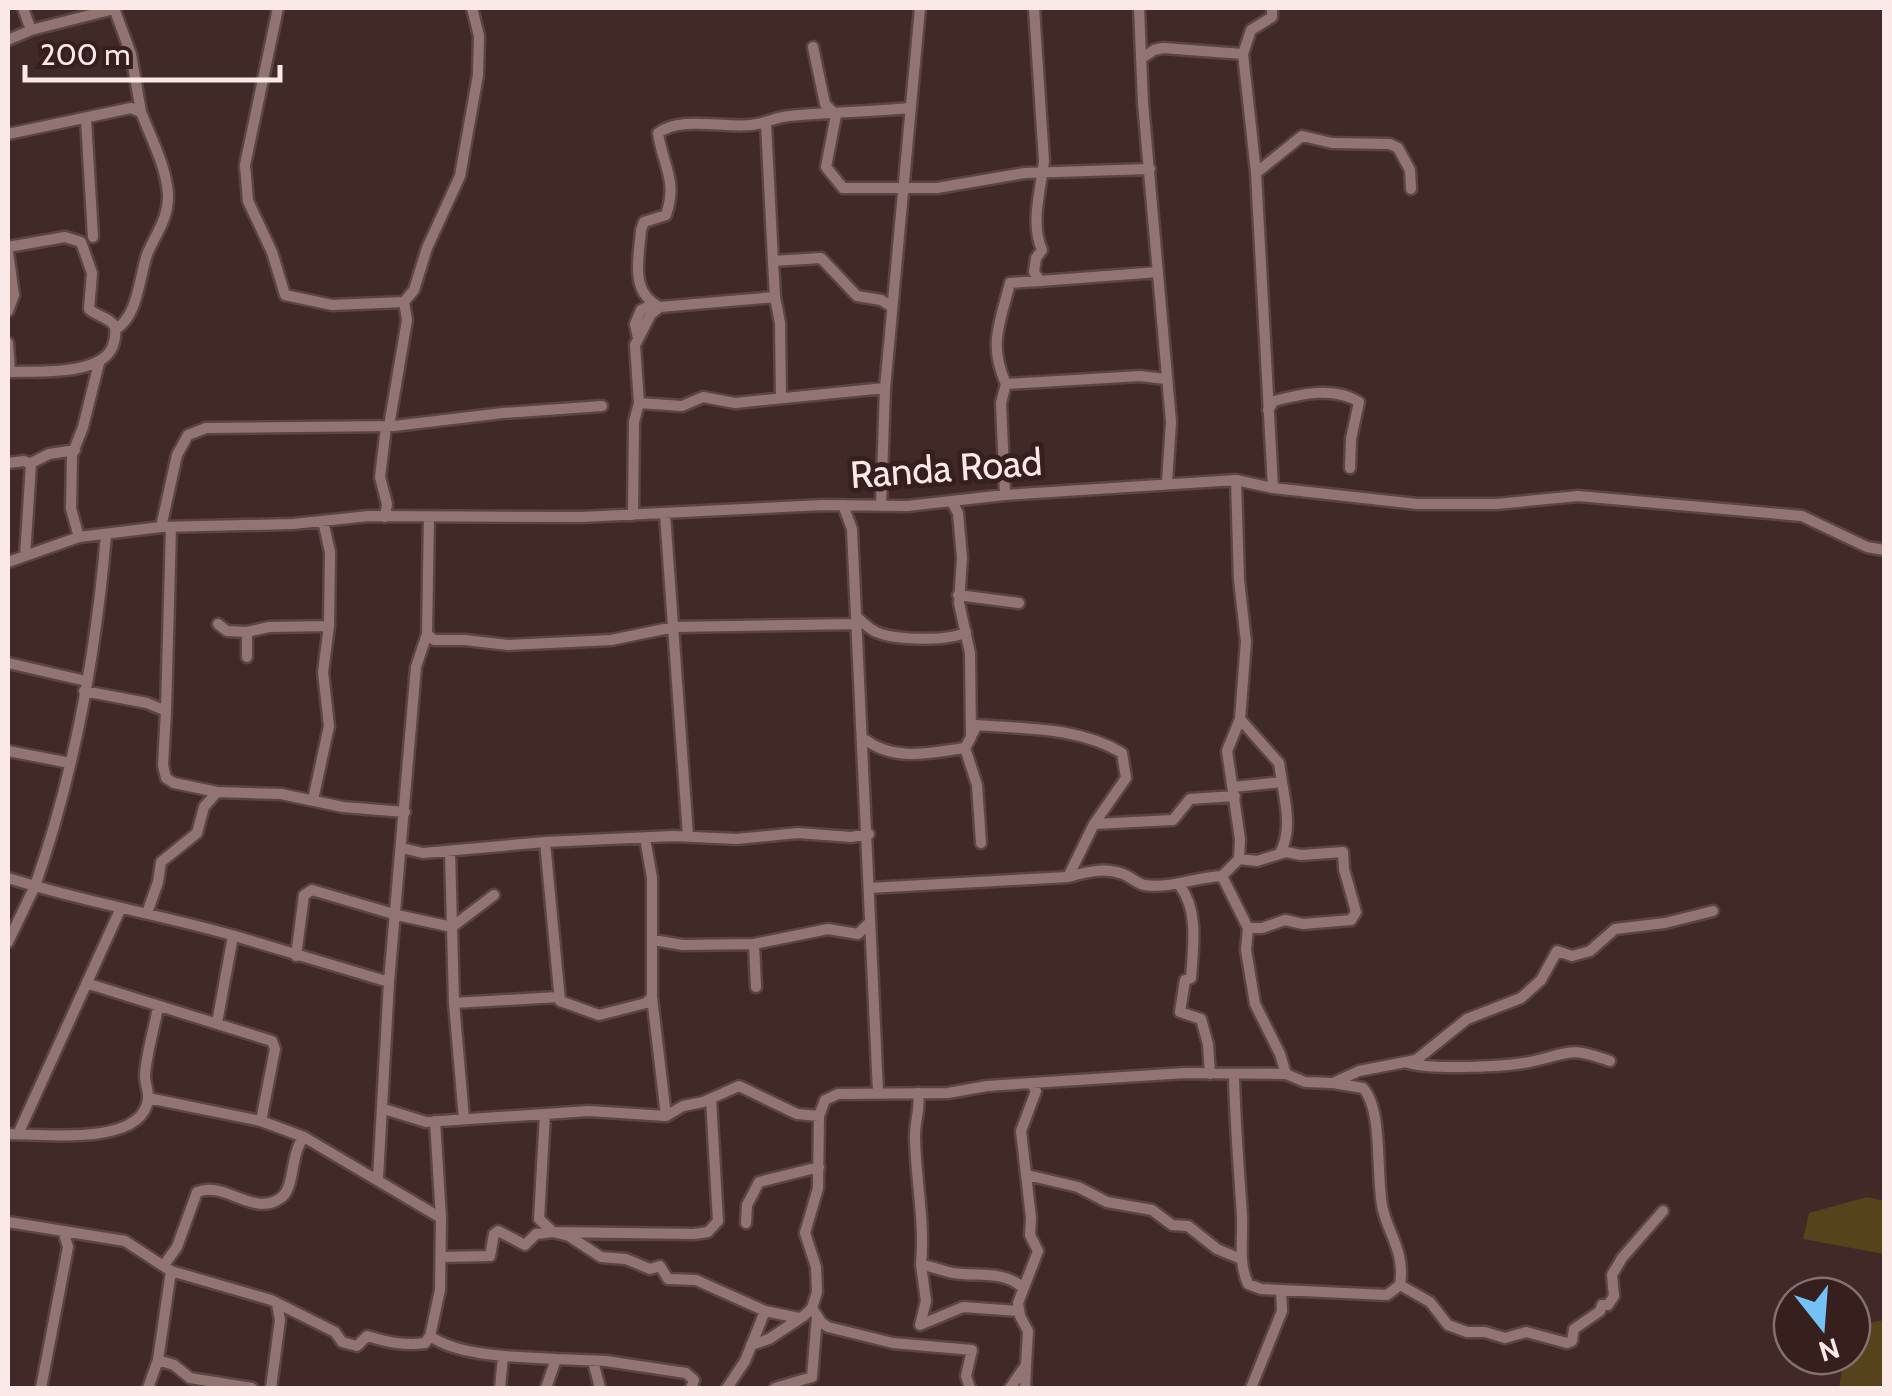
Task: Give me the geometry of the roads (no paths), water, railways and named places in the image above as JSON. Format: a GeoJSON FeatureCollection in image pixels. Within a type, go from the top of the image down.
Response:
{"type":"FeatureCollection","features":[{"type":"Feature","properties":{"kind":"street"},"geometry":{"type":"LineString","coordinates":[[23,8],[30,30]]}},
{"type":"Feature","properties":{"kind":"street"},"geometry":{"type":"LineString","coordinates":[[8,40],[30,30],[114,8],[131,54],[141,112],[163,168],[168,209],[158,238],[148,250],[125,324],[116,329]]}},
{"type":"Feature","properties":{"kind":"street"},"geometry":{"type":"LineString","coordinates":[[278,8],[245,165],[248,201],[272,252],[285,295],[332,305],[404,302],[414,290],[434,232],[460,176],[478,75],[479,36],[472,8]]}},
{"type":"Feature","properties":{"kind":"street"},"geometry":{"type":"LineString","coordinates":[[881,506],[885,388],[920,8]]}},
{"type":"Feature","properties":{"kind":"street"},"geometry":{"type":"LineString","coordinates":[[1034,8],[1042,174],[1036,216],[1042,250],[1034,272],[1040,282]]}},
{"type":"Feature","properties":{"kind":"street"},"geometry":{"type":"LineString","coordinates":[[1138,8],[1172,434],[1167,482]]}},
{"type":"Feature","properties":{"kind":"street"},"geometry":{"type":"LineString","coordinates":[[1272,8],[1272,17],[1250,30],[1243,54],[1256,173],[1274,488]]}},
{"type":"Feature","properties":{"kind":"street"},"geometry":{"type":"LineString","coordinates":[[813,47],[824,104],[836,114]]}},
{"type":"Feature","properties":{"kind":"street"},"geometry":{"type":"LineString","coordinates":[[1141,59],[1163,48],[1243,54]]}},
{"type":"Feature","properties":{"kind":"street"},"geometry":{"type":"LineString","coordinates":[[8,134],[131,108],[141,112]]}},
{"type":"Feature","properties":{"kind":"street"},"geometry":{"type":"LineString","coordinates":[[657,306],[636,274],[644,222],[666,215],[672,197],[672,176],[658,134],[689,122],[723,128],[790,116],[908,108]]}},
{"type":"Feature","properties":{"kind":"street"},"geometry":{"type":"LineString","coordinates":[[836,114],[826,166],[843,188],[937,188],[1025,174],[1150,169]]}},
{"type":"Feature","properties":{"kind":"street"},"geometry":{"type":"LineString","coordinates":[[86,119],[93,237]]}},
{"type":"Feature","properties":{"kind":"street"},"geometry":{"type":"LineString","coordinates":[[766,123],[774,297],[780,323],[781,398]]}},
{"type":"Feature","properties":{"kind":"street"},"geometry":{"type":"LineString","coordinates":[[1256,173],[1293,140],[1310,136],[1332,143],[1390,144],[1398,148],[1410,170],[1412,189]]}},
{"type":"Feature","properties":{"kind":"street"},"geometry":{"type":"LineString","coordinates":[[8,311],[14,295],[8,249],[65,237],[81,242],[92,272],[89,309],[113,323],[116,329],[114,347],[99,363],[86,368],[9,372],[8,344]]}},
{"type":"Feature","properties":{"kind":"street"},"geometry":{"type":"LineString","coordinates":[[773,261],[821,258],[857,296],[881,300],[892,308]]}},
{"type":"Feature","properties":{"kind":"street"},"geometry":{"type":"LineString","coordinates":[[1005,495],[1001,403],[1006,384],[996,362],[996,348],[1010,283],[1158,272]]}},
{"type":"Feature","properties":{"kind":"street"},"geometry":{"type":"LineString","coordinates":[[632,515],[634,422],[639,404],[634,352],[650,314],[657,306],[774,297]]}},
{"type":"Feature","properties":{"kind":"street"},"geometry":{"type":"LineString","coordinates":[[385,517],[387,504],[380,478],[407,320],[404,302]]}},
{"type":"Feature","properties":{"kind":"street"},"geometry":{"type":"LineString","coordinates":[[79,537],[71,509],[72,455],[99,363]]}},
{"type":"Feature","properties":{"kind":"street"},"geometry":{"type":"LineString","coordinates":[[1006,384],[1140,376],[1165,379]]}},
{"type":"Feature","properties":{"kind":"street"},"geometry":{"type":"LineString","coordinates":[[639,404],[682,406],[703,397],[734,403],[885,388]]}},
{"type":"Feature","properties":{"kind":"street"},"geometry":{"type":"LineString","coordinates":[[1268,411],[1274,401],[1309,392],[1347,394],[1360,402],[1351,439],[1350,468]]}},
{"type":"Feature","properties":{"kind":"street"},"geometry":{"type":"LineString","coordinates":[[405,812],[343,807],[281,794],[217,792],[166,778],[166,527],[178,455],[188,435],[206,428],[387,426],[602,406]]}},
{"type":"Feature","properties":{"kind":"street"},"geometry":{"type":"LineString","coordinates":[[29,464],[49,454],[75,450]]}},
{"type":"Feature","properties":{"kind":"street"},"geometry":{"type":"LineString","coordinates":[[8,463],[29,464]]}},
{"type":"Feature","properties":{"kind":"street"},"geometry":{"type":"LineString","coordinates":[[26,556],[29,464]]}},
{"type":"Feature","properties":{"kind":"street"},"geometry":{"type":"LineString","coordinates":[[869,888],[1068,877],[1098,870],[1125,874],[1140,884],[1180,886],[1222,876],[1239,859],[1228,751],[1240,719],[1246,628],[1239,580],[1236,480]]}},
{"type":"Feature","properties":{"kind":"street","name":"Randa Road"},"geometry":{"type":"LineString","coordinates":[[8,562],[79,537],[166,527],[324,521],[345,516],[632,515],[881,506],[1167,482],[1236,480],[1417,504],[1497,504],[1578,496],[1802,516],[1867,547],[1884,550]]}},
{"type":"Feature","properties":{"kind":"street"},"geometry":{"type":"LineString","coordinates":[[952,502],[958,513],[962,558],[958,594],[970,653],[970,737]]}},
{"type":"Feature","properties":{"kind":"street"},"geometry":{"type":"LineString","coordinates":[[843,505],[852,529],[878,1092]]}},
{"type":"Feature","properties":{"kind":"street"},"geometry":{"type":"LineString","coordinates":[[665,514],[688,836]]}},
{"type":"Feature","properties":{"kind":"street"},"geometry":{"type":"LineString","coordinates":[[378,1178],[389,982],[416,668],[427,634],[429,517]]}},
{"type":"Feature","properties":{"kind":"street"},"geometry":{"type":"LineString","coordinates":[[314,800],[330,726],[323,672],[329,626],[330,552],[324,521]]}},
{"type":"Feature","properties":{"kind":"street"},"geometry":{"type":"LineString","coordinates":[[8,942],[34,886],[70,763],[101,597],[106,536]]}},
{"type":"Feature","properties":{"kind":"street"},"geometry":{"type":"LineString","coordinates":[[958,594],[1019,603]]}},
{"type":"Feature","properties":{"kind":"street"},"geometry":{"type":"LineString","coordinates":[[427,634],[434,640],[508,646],[611,640],[674,627],[856,620],[886,635],[948,639],[966,632]]}},
{"type":"Feature","properties":{"kind":"street"},"geometry":{"type":"LineString","coordinates":[[218,624],[227,631],[246,632],[269,627],[286,630],[329,626]]}},
{"type":"Feature","properties":{"kind":"street"},"geometry":{"type":"LineString","coordinates":[[246,632],[247,657]]}},
{"type":"Feature","properties":{"kind":"street"},"geometry":{"type":"LineString","coordinates":[[8,664],[166,711]]}},
{"type":"Feature","properties":{"kind":"street"},"geometry":{"type":"LineString","coordinates":[[1240,719],[1279,763],[1287,816],[1286,842],[1280,853]]}},
{"type":"Feature","properties":{"kind":"street"},"geometry":{"type":"LineString","coordinates":[[981,843],[977,785],[965,748],[977,725],[1069,733],[1108,744],[1122,753],[1126,778],[1094,824],[1068,877]]}},
{"type":"Feature","properties":{"kind":"street"},"geometry":{"type":"LineString","coordinates":[[864,739],[881,752],[926,754],[965,748]]}},
{"type":"Feature","properties":{"kind":"street"},"geometry":{"type":"LineString","coordinates":[[8,751],[70,763]]}},
{"type":"Feature","properties":{"kind":"street"},"geometry":{"type":"LineString","coordinates":[[1094,824],[1174,820],[1190,799],[1282,782]]}},
{"type":"Feature","properties":{"kind":"street"},"geometry":{"type":"LineString","coordinates":[[147,913],[161,862],[197,834],[204,808],[217,792]]}},
{"type":"Feature","properties":{"kind":"street"},"geometry":{"type":"LineString","coordinates":[[402,848],[423,852],[688,836],[737,840],[798,832],[852,837],[868,834]]}},
{"type":"Feature","properties":{"kind":"street"},"geometry":{"type":"LineString","coordinates":[[645,838],[652,878],[652,997],[666,1116]]}},
{"type":"Feature","properties":{"kind":"street"},"geometry":{"type":"LineString","coordinates":[[544,842],[558,997],[564,1004],[599,1015],[646,1003],[652,997]]}},
{"type":"Feature","properties":{"kind":"street"},"geometry":{"type":"LineString","coordinates":[[450,851],[454,1004],[464,1119]]}},
{"type":"Feature","properties":{"kind":"street"},"geometry":{"type":"LineString","coordinates":[[1239,859],[1257,861],[1280,853],[1301,856],[1343,852],[1356,912],[1350,920],[1303,924],[1285,920],[1248,928]]}},
{"type":"Feature","properties":{"kind":"street"},"geometry":{"type":"LineString","coordinates":[[1222,876],[1248,928],[1246,950],[1255,1004],[1286,1074]]}},
{"type":"Feature","properties":{"kind":"street"},"geometry":{"type":"LineString","coordinates":[[8,878],[120,910],[147,913],[233,936],[389,982]]}},
{"type":"Feature","properties":{"kind":"street"},"geometry":{"type":"LineString","coordinates":[[1180,886],[1192,906],[1191,978],[1185,980],[1180,1012],[1201,1019],[1210,1074]]}},
{"type":"Feature","properties":{"kind":"street"},"geometry":{"type":"LineString","coordinates":[[296,956],[306,892],[312,890],[397,915],[452,926],[494,895]]}},
{"type":"Feature","properties":{"kind":"street"},"geometry":{"type":"LineString","coordinates":[[120,910],[88,984],[13,1134],[91,1135],[112,1132],[135,1122],[148,1098],[146,1070],[158,1007]]}},
{"type":"Feature","properties":{"kind":"street"},"geometry":{"type":"LineString","coordinates":[[1407,1063],[1467,1019],[1531,991],[1557,951],[1572,956],[1590,951],[1615,928],[1665,923],[1713,910]]}},
{"type":"Feature","properties":{"kind":"street"},"geometry":{"type":"LineString","coordinates":[[653,940],[754,944],[828,929],[858,934],[870,923]]}},
{"type":"Feature","properties":{"kind":"street"},"geometry":{"type":"LineString","coordinates":[[217,1024],[233,936]]}},
{"type":"Feature","properties":{"kind":"street"},"geometry":{"type":"LineString","coordinates":[[754,944],[756,987]]}},
{"type":"Feature","properties":{"kind":"street"},"geometry":{"type":"LineString","coordinates":[[88,984],[276,1044],[261,1121]]}},
{"type":"Feature","properties":{"kind":"street"},"geometry":{"type":"LineString","coordinates":[[454,1004],[558,997]]}},
{"type":"Feature","properties":{"kind":"street"},"geometry":{"type":"LineString","coordinates":[[1333,1082],[1359,1070],[1407,1063],[1533,1062],[1562,1051],[1585,1052],[1610,1062]]}},
{"type":"Feature","properties":{"kind":"street"},"geometry":{"type":"LineString","coordinates":[[776,1388],[812,1377],[816,1267],[805,1233],[816,1198],[819,1116],[829,1098],[1210,1074],[1286,1074],[1304,1082],[1363,1088],[1374,1104],[1384,1214],[1394,1233],[1402,1272],[1400,1285],[1387,1295],[1280,1290],[1248,1284],[1241,1269],[1234,1076]]}},
{"type":"Feature","properties":{"kind":"street"},"geometry":{"type":"LineString","coordinates":[[1025,1388],[1028,1331],[1018,1310],[1038,1246],[1030,1235],[1021,1132],[1036,1092],[1032,1084]]}},
{"type":"Feature","properties":{"kind":"street"},"geometry":{"type":"LineString","coordinates":[[384,1109],[392,1114],[435,1121],[589,1110],[666,1116],[682,1106],[739,1086],[797,1114],[819,1116]]}},
{"type":"Feature","properties":{"kind":"street"},"geometry":{"type":"LineString","coordinates":[[918,1093],[920,1106],[914,1137],[926,1301],[920,1325],[963,1307],[1018,1310]]}},
{"type":"Feature","properties":{"kind":"street"},"geometry":{"type":"LineString","coordinates":[[148,1098],[261,1121],[304,1137],[441,1218]]}},
{"type":"Feature","properties":{"kind":"street"},"geometry":{"type":"LineString","coordinates":[[441,1257],[490,1256],[498,1231],[525,1245],[536,1234],[553,1232],[708,1232],[718,1221],[711,1099]]}},
{"type":"Feature","properties":{"kind":"street"},"geometry":{"type":"LineString","coordinates":[[545,1114],[538,1218],[553,1232],[596,1254],[626,1259],[650,1269],[660,1266],[668,1279],[696,1280],[766,1311],[799,1318]]}},
{"type":"Feature","properties":{"kind":"street"},"geometry":{"type":"LineString","coordinates":[[8,1222],[125,1241],[168,1268],[277,1304],[335,1332],[342,1342],[357,1346],[367,1336],[412,1345],[430,1336],[440,1290],[441,1218],[435,1121]]}},
{"type":"Feature","properties":{"kind":"street"},"geometry":{"type":"LineString","coordinates":[[148,1388],[158,1360],[168,1268],[197,1192],[217,1190],[255,1204],[277,1200],[288,1189],[293,1154],[304,1137]]}},
{"type":"Feature","properties":{"kind":"street"},"geometry":{"type":"LineString","coordinates":[[746,1223],[748,1205],[759,1182],[819,1167]]}},
{"type":"Feature","properties":{"kind":"street"},"geometry":{"type":"LineString","coordinates":[[1027,1175],[1078,1186],[1107,1202],[1152,1210],[1172,1225],[1188,1226],[1217,1249],[1242,1259]]}},
{"type":"Feature","properties":{"kind":"street"},"geometry":{"type":"LineString","coordinates":[[1400,1285],[1430,1302],[1448,1324],[1467,1332],[1505,1338],[1526,1332],[1567,1343],[1572,1341],[1574,1330],[1600,1311],[1602,1304],[1608,1305],[1614,1296],[1612,1275],[1663,1211]]}},
{"type":"Feature","properties":{"kind":"street"},"geometry":{"type":"LineString","coordinates":[[41,1388],[68,1247],[63,1232]]}},
{"type":"Feature","properties":{"kind":"street"},"geometry":{"type":"LineString","coordinates":[[921,1265],[954,1274],[1006,1276],[1022,1288]]}},
{"type":"Feature","properties":{"kind":"street"},"geometry":{"type":"LineString","coordinates":[[1251,1388],[1282,1311],[1280,1290]]}},
{"type":"Feature","properties":{"kind":"street"},"geometry":{"type":"LineString","coordinates":[[271,1388],[280,1320],[277,1304]]}},
{"type":"Feature","properties":{"kind":"street"},"geometry":{"type":"LineString","coordinates":[[727,1388],[766,1311]]}},
{"type":"Feature","properties":{"kind":"street"},"geometry":{"type":"LineString","coordinates":[[751,1346],[814,1312]]}},
{"type":"Feature","properties":{"kind":"street"},"geometry":{"type":"LineString","coordinates":[[814,1312],[828,1326],[893,1343],[972,1350],[966,1376],[970,1388]]}},
{"type":"Feature","properties":{"kind":"street"},"geometry":{"type":"LineString","coordinates":[[430,1336],[442,1344],[503,1356],[592,1361],[686,1373],[692,1375],[692,1388]]}},
{"type":"Feature","properties":{"kind":"street"},"geometry":{"type":"LineString","coordinates":[[500,1388],[503,1356]]}},
{"type":"Feature","properties":{"kind":"street"},"geometry":{"type":"LineString","coordinates":[[546,1388],[556,1359]]}},
{"type":"Feature","properties":{"kind":"street"},"geometry":{"type":"LineString","coordinates":[[158,1360],[174,1364],[190,1378],[252,1388]]}},
{"type":"Feature","properties":{"kind":"street"},"geometry":{"type":"LineString","coordinates":[[592,1361],[600,1388]]}},
{"type":"Feature","properties":{"kind":"street"},"geometry":{"type":"LineString","coordinates":[[1010,1388],[1026,1365]]}}]}
